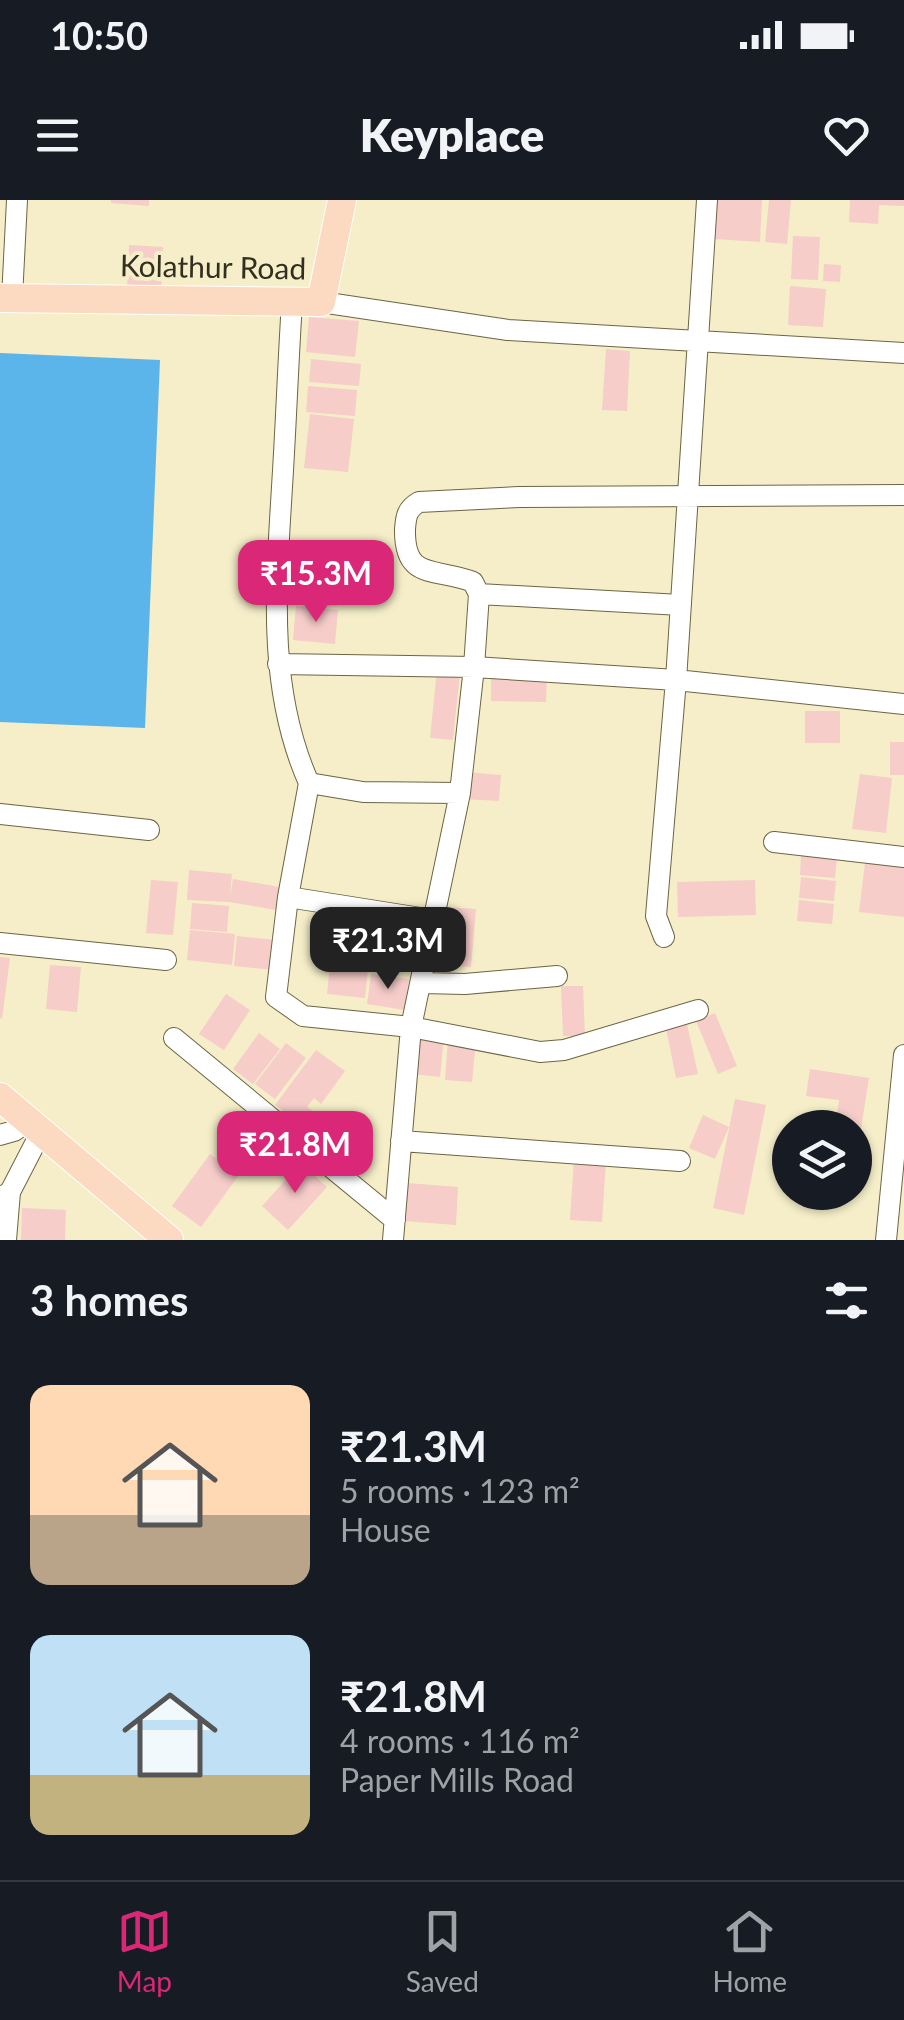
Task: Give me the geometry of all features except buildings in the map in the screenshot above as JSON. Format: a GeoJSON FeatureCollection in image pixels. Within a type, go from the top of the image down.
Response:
{"type":"FeatureCollection","features":[{"type":"Feature","properties":{"kind":"main road","name":"Kolathur Road"},"geometry":{"type":"LineString","coordinates":[[6,298],[320,302],[342,200]]}},
{"type":"Feature","properties":{"kind":"main road"},"geometry":{"type":"LineString","coordinates":[[0,1097],[138,1227],[169,1240]]}},
{"type":"Feature","properties":{"kind":"street"},"geometry":{"type":"LineString","coordinates":[[6,298],[17,200]]}},
{"type":"Feature","properties":{"kind":"street"},"geometry":{"type":"LineString","coordinates":[[664,937],[656,916],[676,680],[707,200]]}},
{"type":"Feature","properties":{"kind":"street"},"geometry":{"type":"LineString","coordinates":[[292,302],[276,566],[278,664],[294,749],[309,783],[288,898],[276,998],[304,1016],[411,1027],[540,1052],[553,1052],[698,1010]]}},
{"type":"Feature","properties":{"kind":"street"},"geometry":{"type":"LineString","coordinates":[[320,302],[508,330],[904,352]]}},
{"type":"Feature","properties":{"kind":"street"},"geometry":{"type":"LineString","coordinates":[[394,1230],[411,1027],[460,794],[479,594],[473,582],[460,576],[429,572],[414,565],[405,551],[410,508],[419,502],[519,497],[904,495]]}},
{"type":"Feature","properties":{"kind":"street"},"geometry":{"type":"LineString","coordinates":[[479,594],[681,605]]}},
{"type":"Feature","properties":{"kind":"street"},"geometry":{"type":"LineString","coordinates":[[278,664],[474,667],[676,680],[904,704]]}},
{"type":"Feature","properties":{"kind":"street"},"geometry":{"type":"LineString","coordinates":[[309,783],[363,792],[460,794]]}},
{"type":"Feature","properties":{"kind":"street"},"geometry":{"type":"LineString","coordinates":[[0,814],[149,830]]}},
{"type":"Feature","properties":{"kind":"street"},"geometry":{"type":"LineString","coordinates":[[774,842],[904,857]]}},
{"type":"Feature","properties":{"kind":"street"},"geometry":{"type":"LineString","coordinates":[[288,898],[433,920]]}},
{"type":"Feature","properties":{"kind":"street"},"geometry":{"type":"LineString","coordinates":[[0,943],[166,960]]}},
{"type":"Feature","properties":{"kind":"street"},"geometry":{"type":"LineString","coordinates":[[422,983],[484,983],[557,976]]}},
{"type":"Feature","properties":{"kind":"street"},"geometry":{"type":"LineString","coordinates":[[174,1038],[394,1230]]}},
{"type":"Feature","properties":{"kind":"street"},"geometry":{"type":"LineString","coordinates":[[892,1229],[904,1055]]}},
{"type":"Feature","properties":{"kind":"street"},"geometry":{"type":"LineString","coordinates":[[0,1135],[34,1126]]}},
{"type":"Feature","properties":{"kind":"street"},"geometry":{"type":"LineString","coordinates":[[6,1240],[5,1195],[34,1126]]}},
{"type":"Feature","properties":{"kind":"street"},"geometry":{"type":"LineString","coordinates":[[401,1141],[680,1161]]}},
{"type":"Feature","properties":{"kind":"water"},"geometry":{"type":"Polygon","coordinates":[[[0,353],[160,360],[145,728],[0,722],[0,353]]]}}]}
